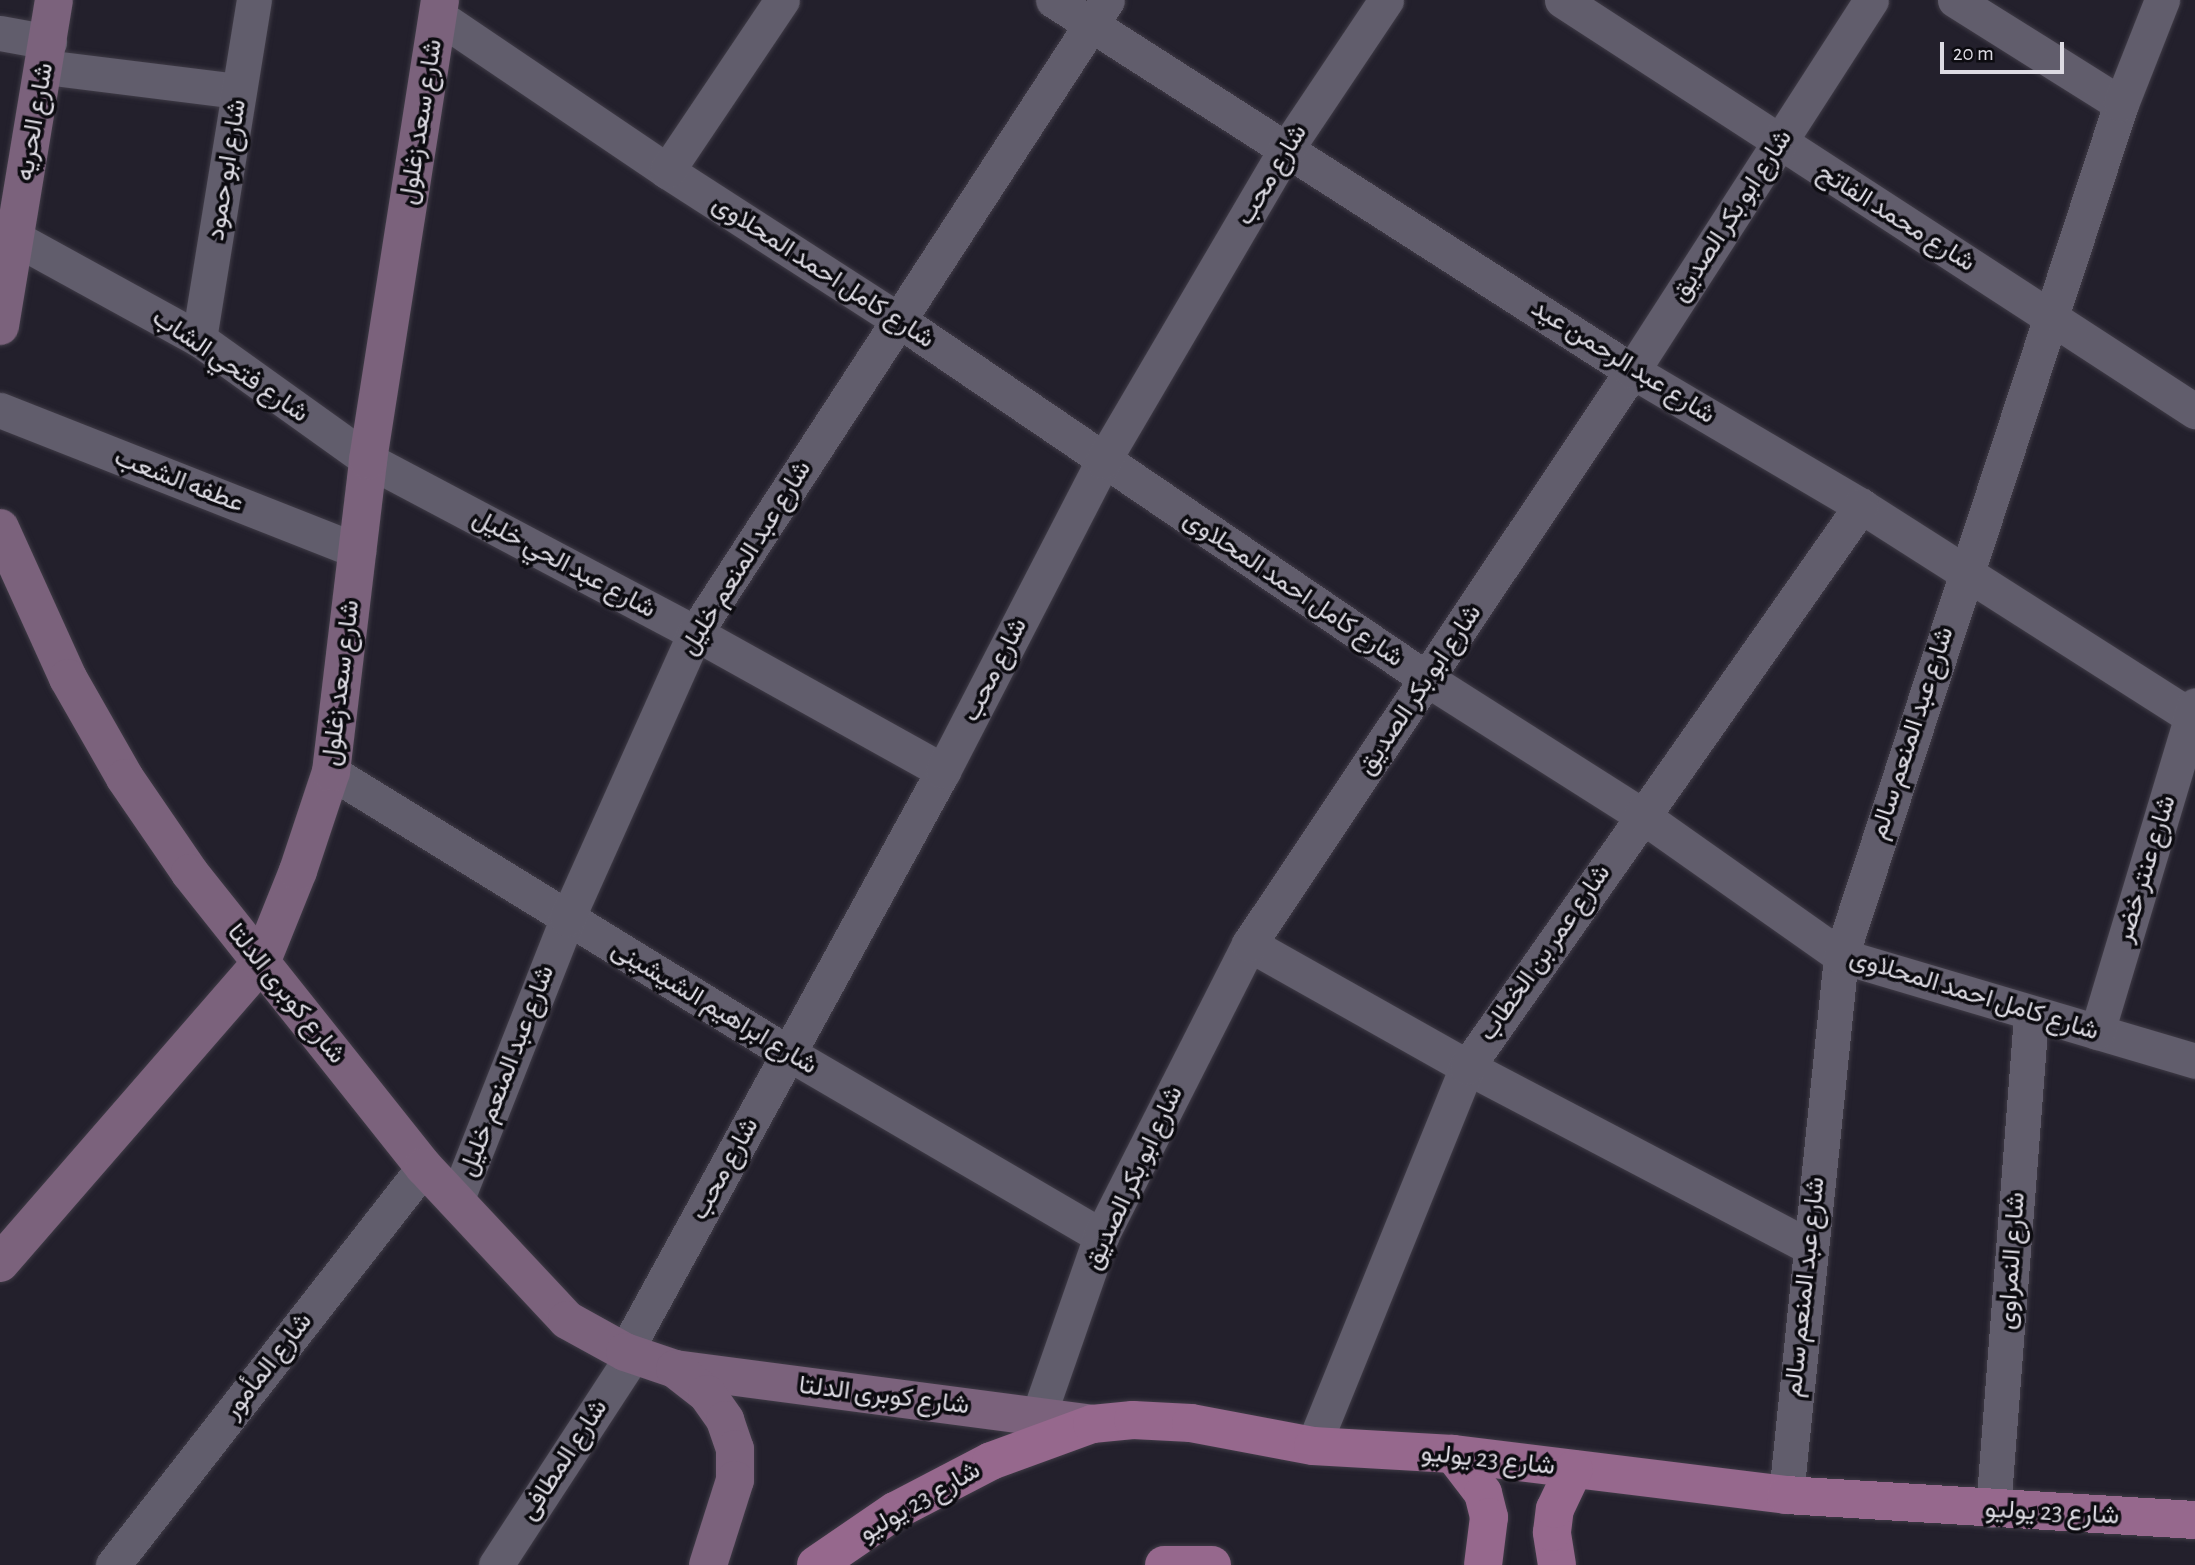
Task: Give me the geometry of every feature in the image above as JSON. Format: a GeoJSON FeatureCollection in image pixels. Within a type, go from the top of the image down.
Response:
{"type":"FeatureCollection","features":[{"type":"Feature","properties":{"kind":"main road","name":"شارع 23 يوليو"},"geometry":{"type":"LineString","coordinates":[[816,1565],[895,1511],[991,1461],[1092,1424],[1191,1423],[1313,1446],[1453,1454],[1786,1494],[1993,1510],[2195,1520]]}},
{"type":"Feature","properties":{"kind":"main road"},"geometry":{"type":"LineString","coordinates":[[1453,1454],[1470,1472],[1486,1505],[1489,1541],[1483,1565]]}},
{"type":"Feature","properties":{"kind":"main road"},"geometry":{"type":"LineString","coordinates":[[1557,1565],[1552,1531],[1555,1509],[1574,1469]]}},
{"type":"Feature","properties":{"kind":"main road"},"geometry":{"type":"LineString","coordinates":[[1164,1565],[1212,1565]]}},
{"type":"Feature","properties":{"kind":"street","name":"شارع الحريه"},"geometry":{"type":"LineString","coordinates":[[0,326],[54,0]]}},
{"type":"Feature","properties":{"kind":"street","name":"شارع ابو حمود"},"geometry":{"type":"LineString","coordinates":[[200,339],[254,0]]}},
{"type":"Feature","properties":{"kind":"street"},"geometry":{"type":"LineString","coordinates":[[667,171],[782,0]]}},
{"type":"Feature","properties":{"kind":"street","name":"شارع عبد الرحمن عيد"},"geometry":{"type":"LineString","coordinates":[[1053,0],[1099,12],[1287,148],[1632,371],[1861,506],[1964,574],[2194,714]]}},
{"type":"Feature","properties":{"kind":"street","name":"شارع محب"},"geometry":{"type":"LineString","coordinates":[[629,1354],[788,1053],[943,771],[1103,461],[1287,148],[1386,0]]}},
{"type":"Feature","properties":{"kind":"street","name":"شارع محمد الفاتح"},"geometry":{"type":"LineString","coordinates":[[1563,0],[1778,144],[2195,411]]}},
{"type":"Feature","properties":{"kind":"street","name":"شارع ابو بكر الصديق"},"geometry":{"type":"LineString","coordinates":[[1038,1417],[1101,1236],[1248,944],[1632,371],[1871,0]]}},
{"type":"Feature","properties":{"kind":"street"},"geometry":{"type":"LineString","coordinates":[[1955,0],[2121,104]]}},
{"type":"Feature","properties":{"kind":"street","name":"شارع عبد المنعم سالم"},"geometry":{"type":"LineString","coordinates":[[1786,1494],[1808,1246],[1841,956],[1964,574],[2053,318],[2121,104],[2162,0]]}},
{"type":"Feature","properties":{"kind":"street","name":"شارع كامل احمد المحلاوى"},"geometry":{"type":"LineString","coordinates":[[439,8],[667,171],[897,319],[1427,679],[1641,815],[1841,956],[2195,1061]]}},
{"type":"Feature","properties":{"kind":"street","name":"شارع سعد زغلول"},"geometry":{"type":"LineString","coordinates":[[0,1264],[261,963],[331,772],[368,460],[439,8]]}},
{"type":"Feature","properties":{"kind":"street","name":"شارع عبد المنعم خليل"},"geometry":{"type":"LineString","coordinates":[[456,1201],[567,919],[695,633],[1099,12]]}},
{"type":"Feature","properties":{"kind":"street"},"geometry":{"type":"LineString","coordinates":[[0,33],[47,55],[239,92]]}},
{"type":"Feature","properties":{"kind":"street","name":"شارع فتحي الشاب"},"geometry":{"type":"LineString","coordinates":[[15,238],[200,339],[368,460]]}},
{"type":"Feature","properties":{"kind":"street","name":"عطفه الشعب"},"geometry":{"type":"LineString","coordinates":[[0,410],[358,551]]}},
{"type":"Feature","properties":{"kind":"street","name":"شارع عبد الحي خليل"},"geometry":{"type":"LineString","coordinates":[[368,460],[695,633],[943,771]]}},
{"type":"Feature","properties":{"kind":"street","name":"شارع عمر بن الخطاب"},"geometry":{"type":"LineString","coordinates":[[1313,1446],[1467,1067],[1641,815],[1861,506]]}},
{"type":"Feature","properties":{"kind":"street","name":"شارع كوبرى الدلتا"},"geometry":{"type":"LineString","coordinates":[[0,528],[68,678],[125,778],[190,873],[424,1167],[568,1320],[629,1354],[676,1369],[1092,1424]]}},
{"type":"Feature","properties":{"kind":"street","name":"شارع عنتر خضر"},"geometry":{"type":"LineString","coordinates":[[2097,1032],[2194,714]]}},
{"type":"Feature","properties":{"kind":"street","name":"شارع ابراهيم الشيشينى"},"geometry":{"type":"LineString","coordinates":[[331,772],[788,1053],[1101,1236]]}},
{"type":"Feature","properties":{"kind":"street"},"geometry":{"type":"LineString","coordinates":[[1248,944],[1467,1067],[1808,1246]]}},
{"type":"Feature","properties":{"kind":"street","name":"شارع النمراوى"},"geometry":{"type":"LineString","coordinates":[[1993,1510],[2031,1013]]}},
{"type":"Feature","properties":{"kind":"street","name":"شارع المأمور"},"geometry":{"type":"LineString","coordinates":[[113,1565],[424,1167]]}},
{"type":"Feature","properties":{"kind":"street","name":"شارع المطافى"},"geometry":{"type":"LineString","coordinates":[[496,1565],[629,1354]]}},
{"type":"Feature","properties":{"kind":"street","name":"شارع كوبرى الدلتا"},"geometry":{"type":"LineString","coordinates":[[676,1369],[707,1394],[725,1420],[735,1449],[735,1480],[708,1565]]}}]}
